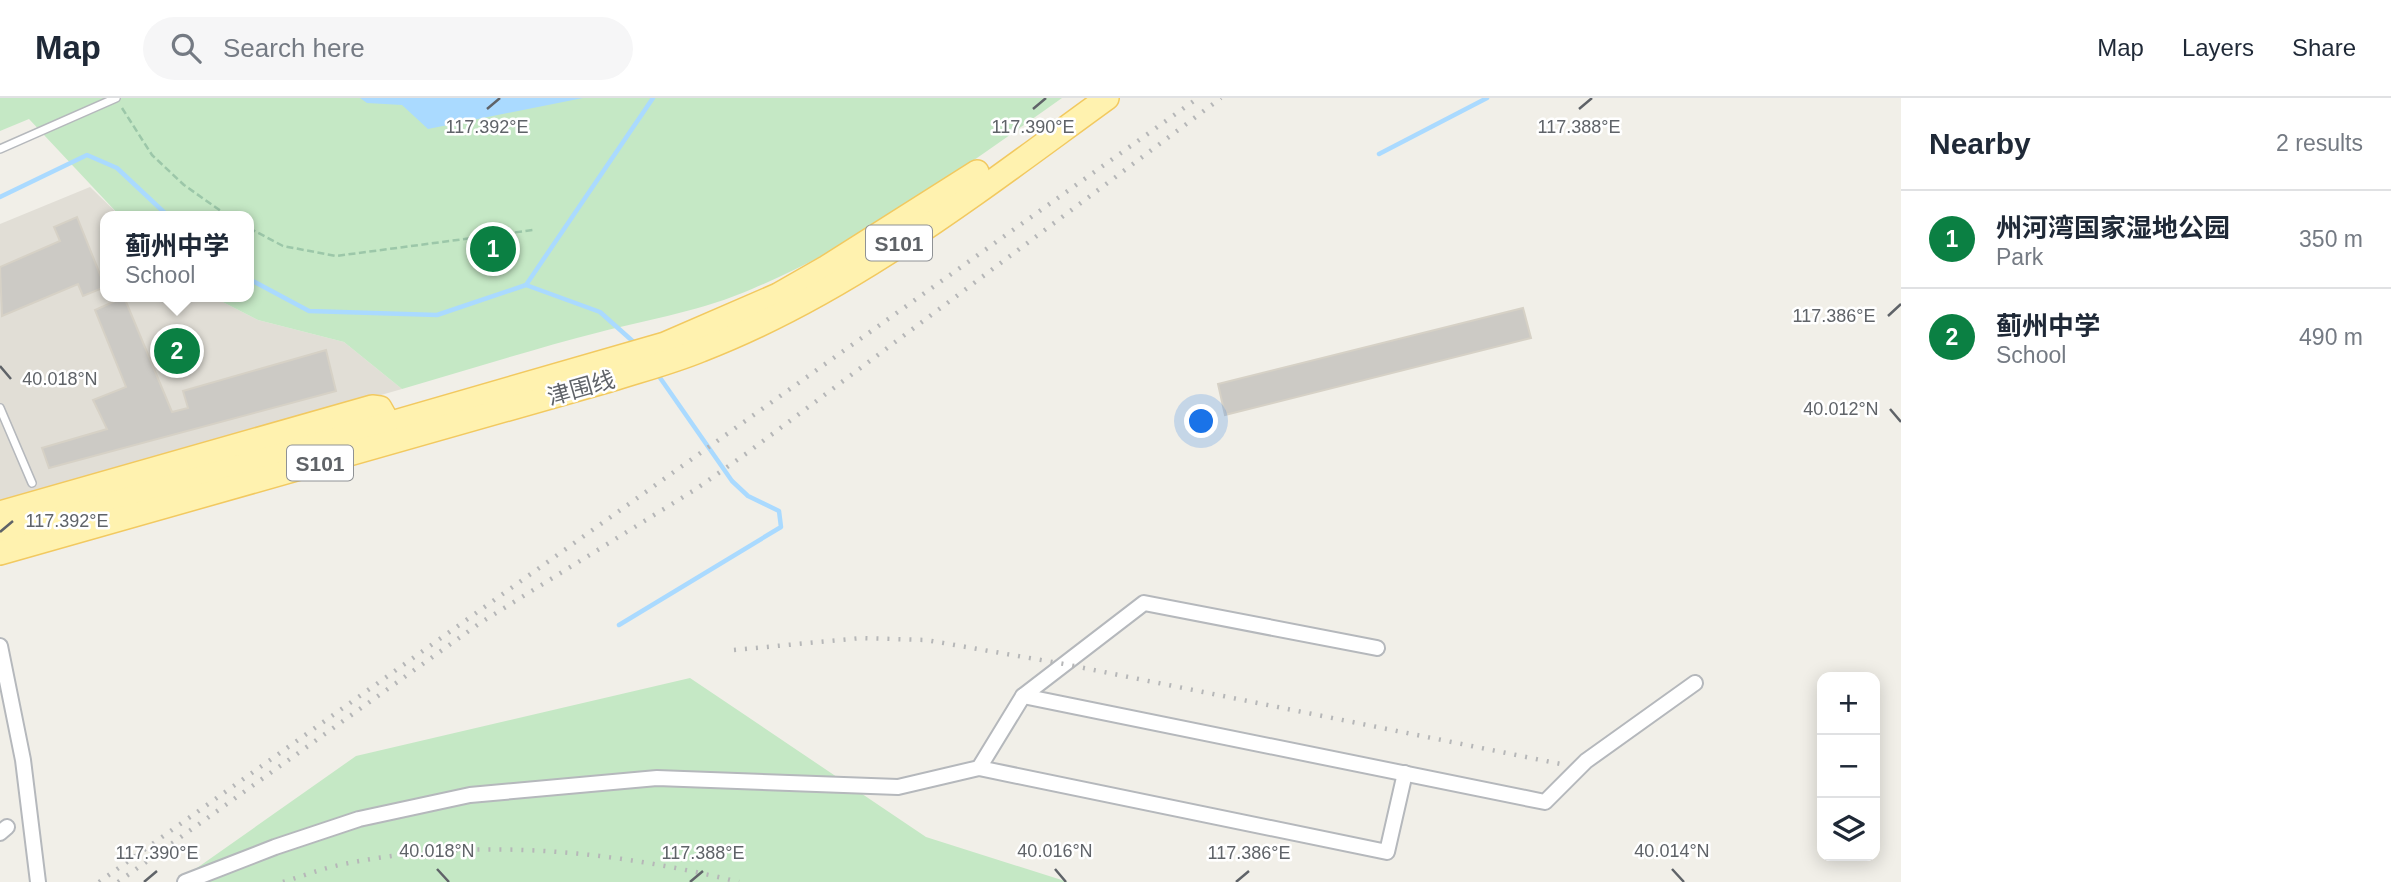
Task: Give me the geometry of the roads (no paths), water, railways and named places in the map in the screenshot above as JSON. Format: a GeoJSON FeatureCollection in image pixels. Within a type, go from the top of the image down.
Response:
{"type":"FeatureCollection","features":[{"type":"Feature","properties":{"kind":"main road","name":"津围线"},"geometry":{"type":"LineString","coordinates":[[670,352],[827,267],[1003,154],[1083,98]]}},
{"type":"Feature","properties":{"kind":"main road","name":"津围线"},"geometry":{"type":"LineString","coordinates":[[0,553],[744,331],[812,296],[917,231],[1107,98]]}},
{"type":"Feature","properties":{"kind":"main road","name":"津围线"},"geometry":{"type":"LineString","coordinates":[[0,536],[389,424],[633,363]]}},
{"type":"Feature","properties":{"kind":"main road"},"geometry":{"type":"LineString","coordinates":[[0,513],[372,407],[380,408],[389,424]]}},
{"type":"Feature","properties":{"kind":"street"},"geometry":{"type":"LineString","coordinates":[[979,768],[1023,696],[1144,603],[1377,648]]}},
{"type":"Feature","properties":{"kind":"street"},"geometry":{"type":"LineString","coordinates":[[0,646],[23,760],[38,882]]}},
{"type":"Feature","properties":{"kind":"street"},"geometry":{"type":"LineString","coordinates":[[1023,696],[1545,802],[1587,761],[1695,683]]}},
{"type":"Feature","properties":{"kind":"street"},"geometry":{"type":"LineString","coordinates":[[185,882],[275,846],[359,819],[470,795],[657,778],[898,787],[979,768],[1387,852],[1405,773]]}},
{"type":"Feature","properties":{"kind":"lane"},"geometry":{"type":"LineString","coordinates":[[0,149],[116,98]]}},
{"type":"Feature","properties":{"kind":"lane"},"geometry":{"type":"LineString","coordinates":[[0,408],[32,483]]}},
{"type":"Feature","properties":{"kind":"water"},"geometry":{"type":"Polygon","coordinates":[[[360,98],[583,98],[428,129],[402,105],[367,103],[360,98]]]}},
{"type":"Feature","properties":{"kind":"waterway"},"geometry":{"type":"LineString","coordinates":[[254,282],[309,311],[437,315],[526,285],[653,98]]}},
{"type":"Feature","properties":{"kind":"waterway"},"geometry":{"type":"LineString","coordinates":[[1379,154],[1487,98]]}},
{"type":"Feature","properties":{"kind":"waterway"},"geometry":{"type":"LineString","coordinates":[[0,197],[87,155],[117,168],[163,211]]}},
{"type":"Feature","properties":{"kind":"waterway"},"geometry":{"type":"LineString","coordinates":[[526,285],[600,312],[637,345]]}},
{"type":"Feature","properties":{"kind":"waterway"},"geometry":{"type":"LineString","coordinates":[[619,625],[781,527],[779,511],[748,496],[732,481],[656,372]]}},
{"type":"Feature","properties":{"kind":"railway"},"geometry":{"type":"LineString","coordinates":[[99,882],[1198,98]]}},
{"type":"Feature","properties":{"kind":"railway"},"geometry":{"type":"LineString","coordinates":[[118,882],[480,623],[696,489],[747,453],[1221,98]]}},
{"type":"Feature","properties":{"kind":"railway"},"geometry":{"type":"LineString","coordinates":[[734,650],[861,638],[926,640],[1064,664],[1561,764]]}},
{"type":"Feature","properties":{"kind":"railway"},"geometry":{"type":"LineString","coordinates":[[283,882],[336,866],[393,856],[493,849],[592,855],[739,882]]}},
{"type":"Feature","properties":{"kind":"place","name":"州河湾国家湿地公园"},"geometry":{"type":"Point","coordinates":[493,249]}},
{"type":"Feature","properties":{"kind":"place","name":"蓟州中学"},"geometry":{"type":"Point","coordinates":[177,351]}}]}
